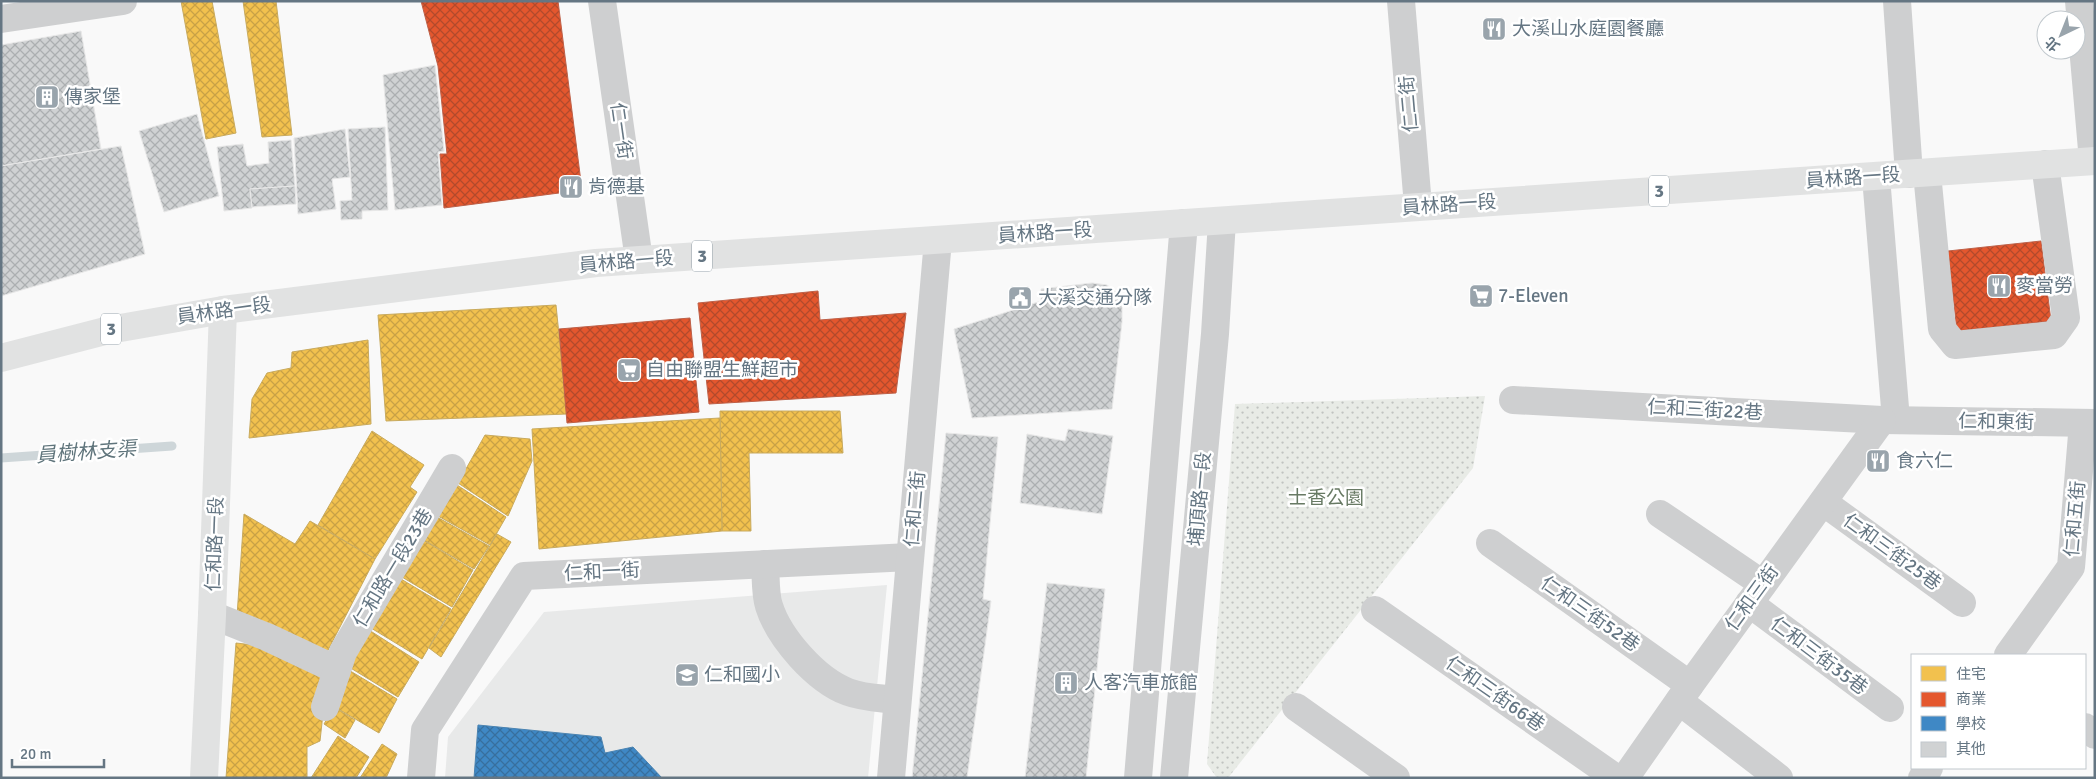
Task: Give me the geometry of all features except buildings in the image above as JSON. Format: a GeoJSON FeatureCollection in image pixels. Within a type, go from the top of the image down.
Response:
{"type":"FeatureCollection","features":[{"type":"Feature","properties":{"kind":"main road","name":"員林路一段"},"geometry":{"type":"LineString","coordinates":[[1,358],[109,330],[223,310],[586,264],[2094,161]]}},
{"type":"Feature","properties":{"kind":"main road","name":"仁和路一段"},"geometry":{"type":"LineString","coordinates":[[204,778],[223,310]]}},
{"type":"Feature","properties":{"kind":"street"},"geometry":{"type":"LineString","coordinates":[[1,19],[33,8],[123,1]]}},
{"type":"Feature","properties":{"kind":"street","name":"仁一街"},"geometry":{"type":"LineString","coordinates":[[602,1],[640,260]]}},
{"type":"Feature","properties":{"kind":"street","name":"仁二街"},"geometry":{"type":"LineString","coordinates":[[1401,1],[1418,206]]}},
{"type":"Feature","properties":{"kind":"street"},"geometry":{"type":"LineString","coordinates":[[1897,1],[1918,173],[1942,329],[1954,345],[2054,334],[2066,318],[2045,164]]}},
{"type":"Feature","properties":{"kind":"street"},"geometry":{"type":"LineString","coordinates":[[2079,1],[2094,161]]}},
{"type":"Feature","properties":{"kind":"street"},"geometry":{"type":"LineString","coordinates":[[1876,177],[1889,420]]}},
{"type":"Feature","properties":{"kind":"street","name":"埔頂路一段"},"geometry":{"type":"LineString","coordinates":[[1174,778],[1215,334],[1222,221]]}},
{"type":"Feature","properties":{"kind":"street","name":"埔頂路一段"},"geometry":{"type":"LineString","coordinates":[[1138,778],[1184,223]]}},
{"type":"Feature","properties":{"kind":"street","name":"仁和二街"},"geometry":{"type":"LineString","coordinates":[[890,778],[938,240]]}},
{"type":"Feature","properties":{"kind":"street","name":"仁和三街22巷"},"geometry":{"type":"LineString","coordinates":[[1513,400],[1889,420]]}},
{"type":"Feature","properties":{"kind":"street","name":"仁和東街"},"geometry":{"type":"LineString","coordinates":[[1889,420],[2089,423]]}},
{"type":"Feature","properties":{"kind":"street","name":"仁和三街"},"geometry":{"type":"LineString","coordinates":[[1625,778],[1822,502],[1889,420]]}},
{"type":"Feature","properties":{"kind":"street","name":"仁和五街"},"geometry":{"type":"LineString","coordinates":[[2009,654],[2071,567],[2089,423]]}},
{"type":"Feature","properties":{"kind":"street","name":"仁和路一段23巷"},"geometry":{"type":"LineString","coordinates":[[324,707],[343,652],[452,468]]}},
{"type":"Feature","properties":{"kind":"street","name":"仁和三街25巷"},"geometry":{"type":"LineString","coordinates":[[1822,502],[1962,603]]}},
{"type":"Feature","properties":{"kind":"street","name":"仁和三街35巷"},"geometry":{"type":"LineString","coordinates":[[1660,514],[1890,708]]}},
{"type":"Feature","properties":{"kind":"street","name":"仁和三街52巷"},"geometry":{"type":"LineString","coordinates":[[1490,543],[1684,693],[1779,778]]}},
{"type":"Feature","properties":{"kind":"street","name":"仁和一街"},"geometry":{"type":"LineString","coordinates":[[421,778],[425,730],[524,576],[910,557]]}},
{"type":"Feature","properties":{"kind":"street"},"geometry":{"type":"LineString","coordinates":[[765,564],[768,605],[782,634],[800,656],[822,676],[846,691],[869,698],[897,700]]}},
{"type":"Feature","properties":{"kind":"street","name":"仁和三街66巷"},"geometry":{"type":"LineString","coordinates":[[1374,610],[1616,778]]}},
{"type":"Feature","properties":{"kind":"street"},"geometry":{"type":"LineString","coordinates":[[212,616],[267,637],[337,670]]}},
{"type":"Feature","properties":{"kind":"street"},"geometry":{"type":"LineString","coordinates":[[1296,707],[1396,778]]}},
{"type":"Feature","properties":{"kind":"shaded area","name":"仁和國小"},"geometry":{"type":"Polygon","coordinates":[[[887,585],[868,778],[445,778],[448,737],[544,612],[887,585]]]}},
{"type":"Feature","properties":{"kind":"green space","name":"士香公園"},"geometry":{"type":"Polygon","coordinates":[[[1485,396],[1473,468],[1228,778],[1217,778],[1207,764],[1235,404],[1485,396]]]}},
{"type":"Feature","properties":{"kind":"waterway","name":"員樹林支渠"},"geometry":{"type":"LineString","coordinates":[[1,458],[172,446]]}},
{"type":"Feature","properties":{"kind":"place","name":"大溪山水庭園餐廳"},"geometry":{"type":"Point","coordinates":[1494,29]}},
{"type":"Feature","properties":{"kind":"place","name":"傳家堡"},"geometry":{"type":"Point","coordinates":[47,97]}},
{"type":"Feature","properties":{"kind":"place","name":"肯德基"},"geometry":{"type":"Point","coordinates":[571,187]}},
{"type":"Feature","properties":{"kind":"place","name":"麥當勞"},"geometry":{"type":"Point","coordinates":[1999,286]}},
{"type":"Feature","properties":{"kind":"place","name":"7-Eleven"},"geometry":{"type":"Point","coordinates":[1481,296]}},
{"type":"Feature","properties":{"kind":"place","name":"大溪交通分隊"},"geometry":{"type":"Point","coordinates":[1020,298]}},
{"type":"Feature","properties":{"kind":"place","name":"自由聯盟生鮮超市"},"geometry":{"type":"Point","coordinates":[629,370]}},
{"type":"Feature","properties":{"kind":"place","name":"食六仁"},"geometry":{"type":"Point","coordinates":[1878,461]}},
{"type":"Feature","properties":{"kind":"place","name":"仁和國小"},"geometry":{"type":"Point","coordinates":[687,675]}},
{"type":"Feature","properties":{"kind":"place","name":"人客汽車旅館"},"geometry":{"type":"Point","coordinates":[1066,683]}}]}
